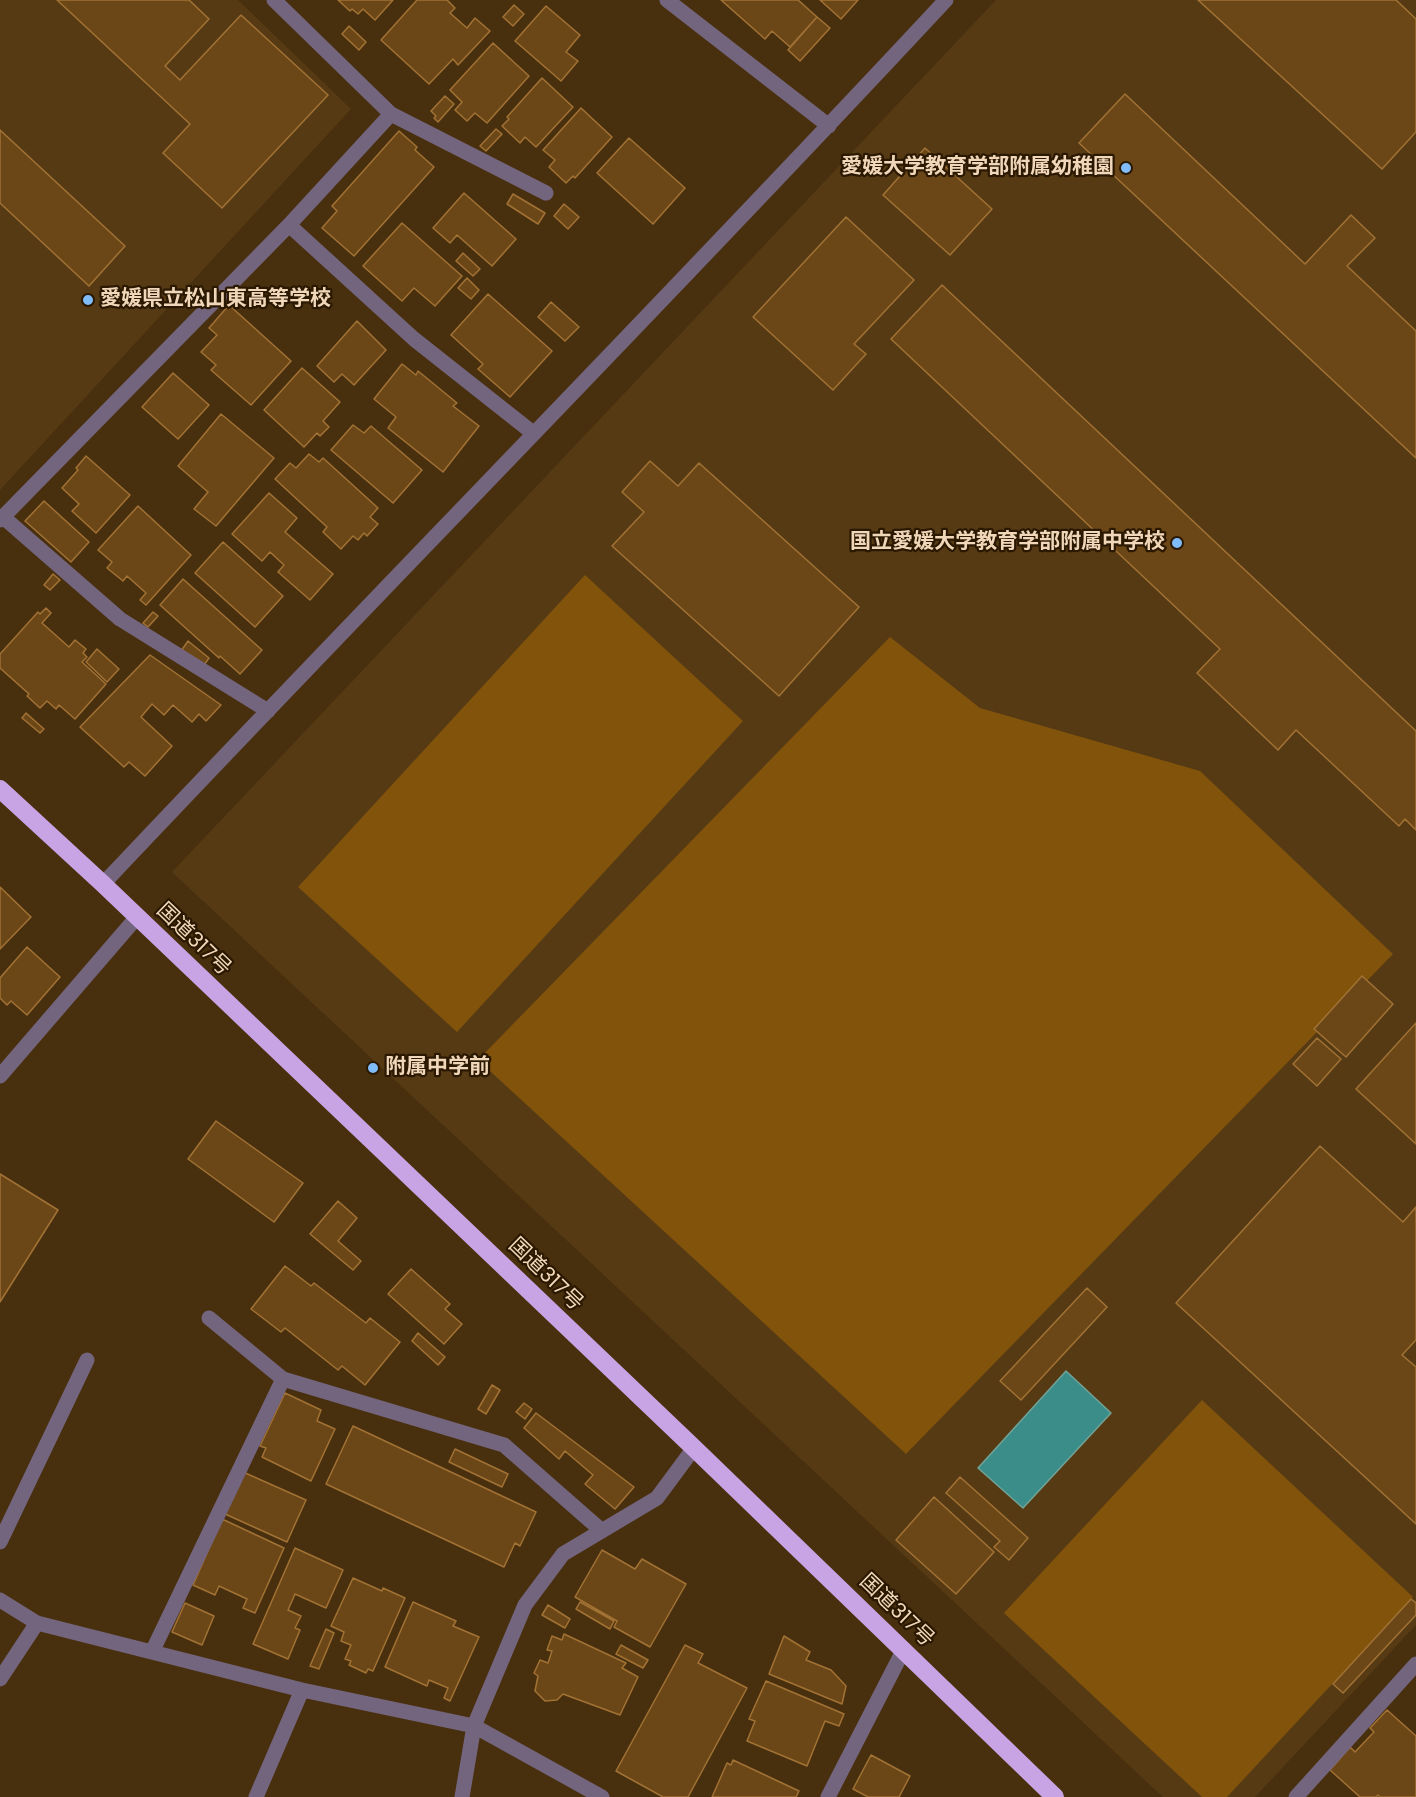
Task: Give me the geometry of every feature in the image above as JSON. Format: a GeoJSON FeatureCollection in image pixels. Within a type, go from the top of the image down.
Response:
{"type":"FeatureCollection","features":[{"type":"Feature","properties":{"kind":"highway","name":"国道317号"},"geometry":{"type":"LineString","coordinates":[[0,789],[103,884],[694,1448],[1055,1797]]}},
{"type":"Feature","properties":{"kind":"street"},"geometry":{"type":"LineString","coordinates":[[274,0],[391,114],[546,193]]}},
{"type":"Feature","properties":{"kind":"street"},"geometry":{"type":"LineString","coordinates":[[667,0],[829,126]]}},
{"type":"Feature","properties":{"kind":"street"},"geometry":{"type":"LineString","coordinates":[[103,884],[829,126],[946,0]]}},
{"type":"Feature","properties":{"kind":"street"},"geometry":{"type":"LineString","coordinates":[[268,711],[120,619],[1,518],[289,225],[391,114]]}},
{"type":"Feature","properties":{"kind":"street"},"geometry":{"type":"LineString","coordinates":[[289,225],[414,339],[533,433]]}},
{"type":"Feature","properties":{"kind":"street"},"geometry":{"type":"LineString","coordinates":[[0,1077],[137,917]]}},
{"type":"Feature","properties":{"kind":"street"},"geometry":{"type":"LineString","coordinates":[[209,1318],[283,1379],[504,1445],[602,1531]]}},
{"type":"Feature","properties":{"kind":"street"},"geometry":{"type":"LineString","coordinates":[[0,1542],[87,1360]]}},
{"type":"Feature","properties":{"kind":"street"},"geometry":{"type":"LineString","coordinates":[[152,1652],[283,1379]]}},
{"type":"Feature","properties":{"kind":"street"},"geometry":{"type":"LineString","coordinates":[[462,1797],[474,1726],[525,1605],[562,1554],[657,1498],[694,1448]]}},
{"type":"Feature","properties":{"kind":"street"},"geometry":{"type":"LineString","coordinates":[[0,1600],[37,1623],[302,1690],[474,1726],[602,1797]]}},
{"type":"Feature","properties":{"kind":"street"},"geometry":{"type":"LineString","coordinates":[[0,1679],[37,1623]]}},
{"type":"Feature","properties":{"kind":"street"},"geometry":{"type":"LineString","coordinates":[[828,1797],[904,1649]]}},
{"type":"Feature","properties":{"kind":"street"},"geometry":{"type":"LineString","coordinates":[[1296,1797],[1416,1664]]}},
{"type":"Feature","properties":{"kind":"street"},"geometry":{"type":"LineString","coordinates":[[256,1797],[302,1690]]}},
{"type":"Feature","properties":{"kind":"shaded area","name":"愛媛県立松山東高等学校"},"geometry":{"type":"Polygon","coordinates":[[[0,0],[238,0],[351,109],[0,490],[0,0]]]}},
{"type":"Feature","properties":{"kind":"shaded area"},"geometry":{"type":"Polygon","coordinates":[[[996,0],[1416,0],[1416,1625],[1255,1797],[1163,1797],[172,872],[996,0]]]}},
{"type":"Feature","properties":{"kind":"shaded area"},"geometry":{"type":"Polygon","coordinates":[[[585,575],[743,721],[457,1032],[298,887],[585,575]]]}},
{"type":"Feature","properties":{"kind":"shaded area"},"geometry":{"type":"Polygon","coordinates":[[[890,637],[980,708],[1200,771],[1393,954],[906,1454],[478,1060],[890,637]]]}},
{"type":"Feature","properties":{"kind":"shaded area"},"geometry":{"type":"Polygon","coordinates":[[[1202,1400],[1413,1597],[1227,1797],[1202,1797],[1004,1613],[1202,1400]]]}},
{"type":"Feature","properties":{"kind":"water"},"geometry":{"type":"Polygon","coordinates":[[[1066,1371],[1111,1413],[1023,1508],[978,1468],[1066,1371]]]}},
{"type":"Feature","properties":{"kind":"building"},"geometry":{"type":"Polygon","coordinates":[[[57,0],[189,0],[209,19],[165,66],[180,80],[241,15],[328,95],[222,208],[163,153],[190,124],[57,0]]]}},
{"type":"Feature","properties":{"kind":"building"},"geometry":{"type":"Polygon","coordinates":[[[338,0],[393,0],[375,20],[363,9],[358,14],[352,9],[350,11],[338,0]]]}},
{"type":"Feature","properties":{"kind":"building"},"geometry":{"type":"Polygon","coordinates":[[[417,0],[447,0],[455,8],[450,13],[467,28],[475,18],[490,31],[458,65],[453,59],[429,84],[381,40],[417,0]]]}},
{"type":"Feature","properties":{"kind":"building"},"geometry":{"type":"Polygon","coordinates":[[[721,0],[798,0],[817,17],[790,47],[772,31],[765,39],[721,0]]]}},
{"type":"Feature","properties":{"kind":"building"},"geometry":{"type":"Polygon","coordinates":[[[820,0],[858,0],[841,19],[820,0]]]}},
{"type":"Feature","properties":{"kind":"building"},"geometry":{"type":"Polygon","coordinates":[[[1198,0],[1396,0],[1416,19],[1416,132],[1382,169],[1198,0]]]}},
{"type":"Feature","properties":{"kind":"building"},"geometry":{"type":"Polygon","coordinates":[[[514,5],[524,14],[513,26],[503,17],[514,5]]]}},
{"type":"Feature","properties":{"kind":"building"},"geometry":{"type":"Polygon","coordinates":[[[546,6],[580,35],[566,52],[578,61],[561,81],[515,41],[546,6]]]}},
{"type":"Feature","properties":{"kind":"building"},"geometry":{"type":"Polygon","coordinates":[[[817,17],[830,28],[800,61],[788,50],[817,17]]]}},
{"type":"Feature","properties":{"kind":"building"},"geometry":{"type":"Polygon","coordinates":[[[349,26],[366,42],[359,50],[342,34],[349,26]]]}},
{"type":"Feature","properties":{"kind":"building"},"geometry":{"type":"Polygon","coordinates":[[[493,43],[529,76],[487,123],[475,113],[467,121],[455,110],[462,102],[450,90],[493,43]]]}},
{"type":"Feature","properties":{"kind":"building"},"geometry":{"type":"Polygon","coordinates":[[[542,78],[573,107],[536,147],[525,137],[520,143],[502,126],[509,119],[507,117],[542,78]]]}},
{"type":"Feature","properties":{"kind":"building"},"geometry":{"type":"Polygon","coordinates":[[[1125,94],[1305,264],[1351,215],[1375,238],[1347,266],[1416,331],[1416,458],[1079,143],[1125,94]]]}},
{"type":"Feature","properties":{"kind":"building"},"geometry":{"type":"Polygon","coordinates":[[[445,96],[454,104],[438,122],[431,111],[445,96]]]}},
{"type":"Feature","properties":{"kind":"building"},"geometry":{"type":"Polygon","coordinates":[[[581,108],[612,137],[575,178],[573,176],[566,183],[549,167],[555,160],[543,150],[581,108]]]}},
{"type":"Feature","properties":{"kind":"building"},"geometry":{"type":"Polygon","coordinates":[[[496,129],[502,134],[486,151],[480,146],[496,129]]]}},
{"type":"Feature","properties":{"kind":"building"},"geometry":{"type":"Polygon","coordinates":[[[0,130],[125,246],[89,286],[0,203],[0,130]]]}},
{"type":"Feature","properties":{"kind":"building"},"geometry":{"type":"Polygon","coordinates":[[[399,131],[434,167],[354,256],[322,228],[337,211],[332,206],[399,131]]]}},
{"type":"Feature","properties":{"kind":"building"},"geometry":{"type":"Polygon","coordinates":[[[629,138],[685,188],[653,224],[597,173],[629,138]]]}},
{"type":"Feature","properties":{"kind":"building"},"geometry":{"type":"Polygon","coordinates":[[[925,148],[992,209],[950,255],[883,195],[925,148]]]}},
{"type":"Feature","properties":{"kind":"building"},"geometry":{"type":"Polygon","coordinates":[[[464,193],[516,239],[492,266],[457,235],[450,243],[433,228],[464,193]]]}},
{"type":"Feature","properties":{"kind":"building"},"geometry":{"type":"Polygon","coordinates":[[[513,194],[545,213],[538,224],[507,204],[513,194]]]}},
{"type":"Feature","properties":{"kind":"building"},"geometry":{"type":"Polygon","coordinates":[[[564,204],[579,217],[568,229],[554,216],[564,204]]]}},
{"type":"Feature","properties":{"kind":"building"},"geometry":{"type":"Polygon","coordinates":[[[846,217],[914,280],[854,344],[866,354],[833,390],[753,317],[846,217]]]}},
{"type":"Feature","properties":{"kind":"building"},"geometry":{"type":"Polygon","coordinates":[[[402,223],[462,276],[435,306],[414,288],[402,301],[363,266],[402,223]]]}},
{"type":"Feature","properties":{"kind":"building"},"geometry":{"type":"Polygon","coordinates":[[[463,253],[480,269],[473,276],[456,261],[463,253]]]}},
{"type":"Feature","properties":{"kind":"building"},"geometry":{"type":"Polygon","coordinates":[[[467,278],[479,290],[471,299],[458,288],[467,278]]]}},
{"type":"Feature","properties":{"kind":"building"},"geometry":{"type":"Polygon","coordinates":[[[942,285],[1416,731],[1416,830],[1405,819],[1399,826],[1296,730],[1278,750],[1197,673],[1220,649],[891,339],[942,285]]]}},
{"type":"Feature","properties":{"kind":"building"},"geometry":{"type":"Polygon","coordinates":[[[488,294],[552,351],[510,397],[478,369],[483,364],[451,335],[488,294]]]}},
{"type":"Feature","properties":{"kind":"building"},"geometry":{"type":"Polygon","coordinates":[[[551,302],[579,327],[565,341],[538,317],[551,302]]]}},
{"type":"Feature","properties":{"kind":"building"},"geometry":{"type":"Polygon","coordinates":[[[229,305],[291,361],[251,405],[211,370],[216,365],[201,352],[217,335],[209,328],[229,305]]]}},
{"type":"Feature","properties":{"kind":"building"},"geometry":{"type":"Polygon","coordinates":[[[357,321],[386,350],[354,385],[342,374],[334,382],[317,366],[357,321]]]}},
{"type":"Feature","properties":{"kind":"building"},"geometry":{"type":"Polygon","coordinates":[[[402,364],[416,375],[418,371],[457,403],[453,406],[479,426],[443,472],[388,428],[396,417],[374,399],[402,364]]]}},
{"type":"Feature","properties":{"kind":"building"},"geometry":{"type":"Polygon","coordinates":[[[302,368],[340,402],[323,421],[329,427],[320,436],[317,433],[304,447],[264,410],[302,368]]]}},
{"type":"Feature","properties":{"kind":"building"},"geometry":{"type":"Polygon","coordinates":[[[173,373],[209,405],[178,439],[142,407],[173,373]]]}},
{"type":"Feature","properties":{"kind":"building"},"geometry":{"type":"Polygon","coordinates":[[[221,414],[274,458],[216,526],[194,509],[208,492],[178,466],[221,414]]]}},
{"type":"Feature","properties":{"kind":"building"},"geometry":{"type":"Polygon","coordinates":[[[353,425],[364,433],[371,426],[422,470],[393,503],[331,450],[353,425]]]}},
{"type":"Feature","properties":{"kind":"building"},"geometry":{"type":"Polygon","coordinates":[[[309,454],[319,462],[323,458],[378,508],[370,517],[378,524],[367,536],[364,533],[358,540],[353,536],[341,549],[323,532],[327,527],[275,479],[290,463],[296,468],[309,454]]]}},
{"type":"Feature","properties":{"kind":"building"},"geometry":{"type":"Polygon","coordinates":[[[86,456],[130,495],[96,533],[72,511],[79,504],[62,488],[78,470],[76,468],[86,456]]]}},
{"type":"Feature","properties":{"kind":"building"},"geometry":{"type":"Polygon","coordinates":[[[650,461],[678,486],[699,463],[859,607],[779,696],[612,546],[644,512],[622,492],[650,461]]]}},
{"type":"Feature","properties":{"kind":"building"},"geometry":{"type":"Polygon","coordinates":[[[269,493],[297,518],[285,532],[333,574],[310,600],[278,572],[284,565],[270,552],[262,561],[232,534],[269,493]]]}},
{"type":"Feature","properties":{"kind":"building"},"geometry":{"type":"Polygon","coordinates":[[[44,501],[89,542],[71,562],[25,521],[44,501]]]}},
{"type":"Feature","properties":{"kind":"building"},"geometry":{"type":"Polygon","coordinates":[[[138,506],[191,555],[146,605],[140,600],[146,593],[127,576],[123,581],[107,568],[112,562],[98,550],[138,506]]]}},
{"type":"Feature","properties":{"kind":"building"},"geometry":{"type":"Polygon","coordinates":[[[223,542],[283,596],[255,627],[195,573],[223,542]]]}},
{"type":"Feature","properties":{"kind":"building"},"geometry":{"type":"Polygon","coordinates":[[[53,574],[60,580],[50,590],[44,585],[53,574]]]}},
{"type":"Feature","properties":{"kind":"building"},"geometry":{"type":"Polygon","coordinates":[[[183,579],[262,650],[240,674],[160,605],[183,579]]]}},
{"type":"Feature","properties":{"kind":"building"},"geometry":{"type":"Polygon","coordinates":[[[46,608],[51,613],[42,623],[69,647],[75,640],[86,649],[83,653],[87,657],[82,662],[106,684],[75,719],[59,705],[56,709],[47,701],[40,708],[27,696],[29,694],[0,668],[0,654],[38,612],[40,614],[46,608]]]}},
{"type":"Feature","properties":{"kind":"building"},"geometry":{"type":"Polygon","coordinates":[[[153,612],[158,616],[148,627],[143,623],[153,612]]]}},
{"type":"Feature","properties":{"kind":"building"},"geometry":{"type":"Polygon","coordinates":[[[188,641],[209,658],[202,668],[181,651],[188,641]]]}},
{"type":"Feature","properties":{"kind":"building"},"geometry":{"type":"Polygon","coordinates":[[[97,649],[119,669],[107,682],[86,662],[97,649]]]}},
{"type":"Feature","properties":{"kind":"building"},"geometry":{"type":"Polygon","coordinates":[[[150,655],[221,705],[206,721],[199,714],[192,722],[173,705],[164,715],[152,704],[141,717],[172,746],[145,776],[129,762],[124,767],[80,727],[150,655]]]}},
{"type":"Feature","properties":{"kind":"building"},"geometry":{"type":"Polygon","coordinates":[[[26,713],[44,729],[40,733],[22,718],[26,713]]]}},
{"type":"Feature","properties":{"kind":"building"},"geometry":{"type":"Polygon","coordinates":[[[0,887],[31,917],[0,949],[0,887]]]}},
{"type":"Feature","properties":{"kind":"building"},"geometry":{"type":"Polygon","coordinates":[[[27,947],[60,977],[27,1015],[11,1001],[7,1005],[0,998],[0,978],[27,947]]]}},
{"type":"Feature","properties":{"kind":"building"},"geometry":{"type":"Polygon","coordinates":[[[1362,976],[1393,1004],[1346,1057],[1314,1029],[1362,976]]]}},
{"type":"Feature","properties":{"kind":"building"},"geometry":{"type":"Polygon","coordinates":[[[1416,1023],[1416,1144],[1356,1089],[1416,1023]]]}},
{"type":"Feature","properties":{"kind":"building"},"geometry":{"type":"Polygon","coordinates":[[[1317,1038],[1341,1059],[1317,1086],[1293,1064],[1317,1038]]]}},
{"type":"Feature","properties":{"kind":"building"},"geometry":{"type":"Polygon","coordinates":[[[216,1121],[303,1183],[274,1222],[188,1159],[216,1121]]]}},
{"type":"Feature","properties":{"kind":"building"},"geometry":{"type":"Polygon","coordinates":[[[1320,1146],[1403,1222],[1416,1207],[1416,1340],[1402,1355],[1416,1367],[1416,1524],[1176,1303],[1320,1146]]]}},
{"type":"Feature","properties":{"kind":"building"},"geometry":{"type":"Polygon","coordinates":[[[0,1174],[58,1210],[0,1302],[0,1174]]]}},
{"type":"Feature","properties":{"kind":"building"},"geometry":{"type":"Polygon","coordinates":[[[338,1201],[357,1218],[338,1241],[361,1261],[353,1270],[310,1234],[338,1201]]]}},
{"type":"Feature","properties":{"kind":"building"},"geometry":{"type":"Polygon","coordinates":[[[285,1266],[311,1286],[314,1283],[366,1323],[370,1318],[400,1342],[365,1385],[342,1366],[338,1370],[285,1328],[281,1332],[251,1309],[285,1266]]]}},
{"type":"Feature","properties":{"kind":"building"},"geometry":{"type":"Polygon","coordinates":[[[411,1269],[450,1304],[445,1309],[462,1324],[444,1344],[388,1294],[411,1269]]]}},
{"type":"Feature","properties":{"kind":"building"},"geometry":{"type":"Polygon","coordinates":[[[1087,1288],[1107,1307],[1021,1400],[1000,1381],[1087,1288]]]}},
{"type":"Feature","properties":{"kind":"building"},"geometry":{"type":"Polygon","coordinates":[[[418,1333],[445,1357],[438,1365],[412,1341],[418,1333]]]}},
{"type":"Feature","properties":{"kind":"building"},"geometry":{"type":"Polygon","coordinates":[[[492,1385],[500,1390],[486,1414],[478,1409],[492,1385]]]}},
{"type":"Feature","properties":{"kind":"building"},"geometry":{"type":"Polygon","coordinates":[[[285,1393],[321,1410],[317,1421],[335,1429],[311,1481],[262,1457],[266,1448],[260,1446],[285,1393]]]}},
{"type":"Feature","properties":{"kind":"building"},"geometry":{"type":"Polygon","coordinates":[[[524,1403],[532,1409],[525,1419],[516,1412],[524,1403]]]}},
{"type":"Feature","properties":{"kind":"building"},"geometry":{"type":"Polygon","coordinates":[[[536,1413],[634,1487],[615,1509],[585,1484],[593,1475],[565,1451],[559,1459],[524,1428],[536,1413]]]}},
{"type":"Feature","properties":{"kind":"building"},"geometry":{"type":"Polygon","coordinates":[[[353,1426],[536,1512],[520,1546],[515,1543],[504,1567],[326,1484],[353,1426]]]}},
{"type":"Feature","properties":{"kind":"building"},"geometry":{"type":"Polygon","coordinates":[[[455,1449],[508,1474],[502,1487],[449,1462],[455,1449]]]}},
{"type":"Feature","properties":{"kind":"building"},"geometry":{"type":"Polygon","coordinates":[[[243,1472],[306,1500],[287,1542],[225,1514],[243,1472]]]}},
{"type":"Feature","properties":{"kind":"building"},"geometry":{"type":"Polygon","coordinates":[[[960,1477],[1028,1538],[1009,1560],[994,1547],[1000,1541],[946,1493],[960,1477]]]}},
{"type":"Feature","properties":{"kind":"building"},"geometry":{"type":"Polygon","coordinates":[[[934,1497],[994,1552],[956,1594],[896,1540],[934,1497]]]}},
{"type":"Feature","properties":{"kind":"building"},"geometry":{"type":"Polygon","coordinates":[[[222,1519],[284,1548],[255,1613],[243,1608],[247,1599],[219,1586],[215,1595],[193,1585],[222,1519]]]}},
{"type":"Feature","properties":{"kind":"building"},"geometry":{"type":"Polygon","coordinates":[[[295,1548],[343,1570],[326,1608],[295,1594],[288,1610],[301,1616],[295,1628],[300,1630],[288,1659],[253,1644],[295,1548]]]}},
{"type":"Feature","properties":{"kind":"building"},"geometry":{"type":"Polygon","coordinates":[[[602,1550],[635,1569],[642,1559],[686,1584],[650,1647],[614,1627],[617,1621],[575,1597],[602,1550]]]}},
{"type":"Feature","properties":{"kind":"building"},"geometry":{"type":"Polygon","coordinates":[[[353,1578],[405,1598],[373,1671],[368,1669],[366,1673],[349,1665],[351,1661],[345,1659],[351,1645],[341,1641],[344,1632],[331,1626],[353,1578]]]}},
{"type":"Feature","properties":{"kind":"building"},"geometry":{"type":"Polygon","coordinates":[[[1411,1599],[1416,1603],[1416,1615],[1343,1693],[1333,1684],[1411,1599]]]}},
{"type":"Feature","properties":{"kind":"building"},"geometry":{"type":"Polygon","coordinates":[[[413,1602],[456,1621],[453,1626],[479,1637],[450,1701],[444,1698],[448,1688],[429,1680],[427,1686],[385,1667],[413,1602]]]}},
{"type":"Feature","properties":{"kind":"building"},"geometry":{"type":"Polygon","coordinates":[[[580,1602],[614,1621],[610,1629],[576,1609],[580,1602]]]}},
{"type":"Feature","properties":{"kind":"building"},"geometry":{"type":"Polygon","coordinates":[[[185,1603],[214,1616],[202,1645],[172,1632],[185,1603]]]}},
{"type":"Feature","properties":{"kind":"building"},"geometry":{"type":"Polygon","coordinates":[[[548,1605],[570,1619],[565,1628],[542,1615],[548,1605]]]}},
{"type":"Feature","properties":{"kind":"building"},"geometry":{"type":"Polygon","coordinates":[[[326,1629],[334,1633],[319,1669],[310,1666],[326,1629]]]}},
{"type":"Feature","properties":{"kind":"building"},"geometry":{"type":"Polygon","coordinates":[[[564,1634],[626,1663],[622,1668],[638,1677],[620,1715],[563,1694],[557,1700],[545,1701],[535,1691],[538,1676],[534,1673],[540,1660],[548,1663],[552,1651],[547,1650],[552,1636],[562,1640],[564,1634]]]}},
{"type":"Feature","properties":{"kind":"building"},"geometry":{"type":"Polygon","coordinates":[[[784,1636],[810,1652],[806,1660],[831,1670],[846,1686],[842,1704],[769,1674],[784,1636]]]}},
{"type":"Feature","properties":{"kind":"building"},"geometry":{"type":"Polygon","coordinates":[[[621,1645],[648,1660],[643,1668],[616,1654],[621,1645]]]}},
{"type":"Feature","properties":{"kind":"building"},"geometry":{"type":"Polygon","coordinates":[[[685,1645],[703,1654],[698,1663],[747,1688],[688,1797],[663,1797],[616,1771],[685,1645]]]}},
{"type":"Feature","properties":{"kind":"building"},"geometry":{"type":"Polygon","coordinates":[[[766,1681],[844,1714],[839,1726],[825,1721],[807,1766],[747,1741],[755,1721],[749,1719],[766,1681]]]}},
{"type":"Feature","properties":{"kind":"building"},"geometry":{"type":"Polygon","coordinates":[[[1387,1710],[1416,1736],[1416,1797],[1380,1797],[1378,1795],[1360,1797],[1330,1770],[1350,1747],[1355,1752],[1374,1732],[1370,1728],[1387,1710]]]}},
{"type":"Feature","properties":{"kind":"building"},"geometry":{"type":"Polygon","coordinates":[[[871,1755],[910,1776],[899,1797],[868,1797],[853,1789],[871,1755]]]}},
{"type":"Feature","properties":{"kind":"building"},"geometry":{"type":"Polygon","coordinates":[[[733,1760],[799,1791],[796,1797],[712,1797],[727,1763],[731,1765],[733,1760]]]}},
{"type":"Feature","properties":{"kind":"place","name":"愛媛大学教育学部附属幼稚園"},"geometry":{"type":"Point","coordinates":[1126,168]}},
{"type":"Feature","properties":{"kind":"place","name":"愛媛県立松山東高等学校"},"geometry":{"type":"Point","coordinates":[88,300]}},
{"type":"Feature","properties":{"kind":"place","name":"国立愛媛大学教育学部附属中学校"},"geometry":{"type":"Point","coordinates":[1177,543]}},
{"type":"Feature","properties":{"kind":"place","name":"附属中学前"},"geometry":{"type":"Point","coordinates":[373,1068]}}]}
